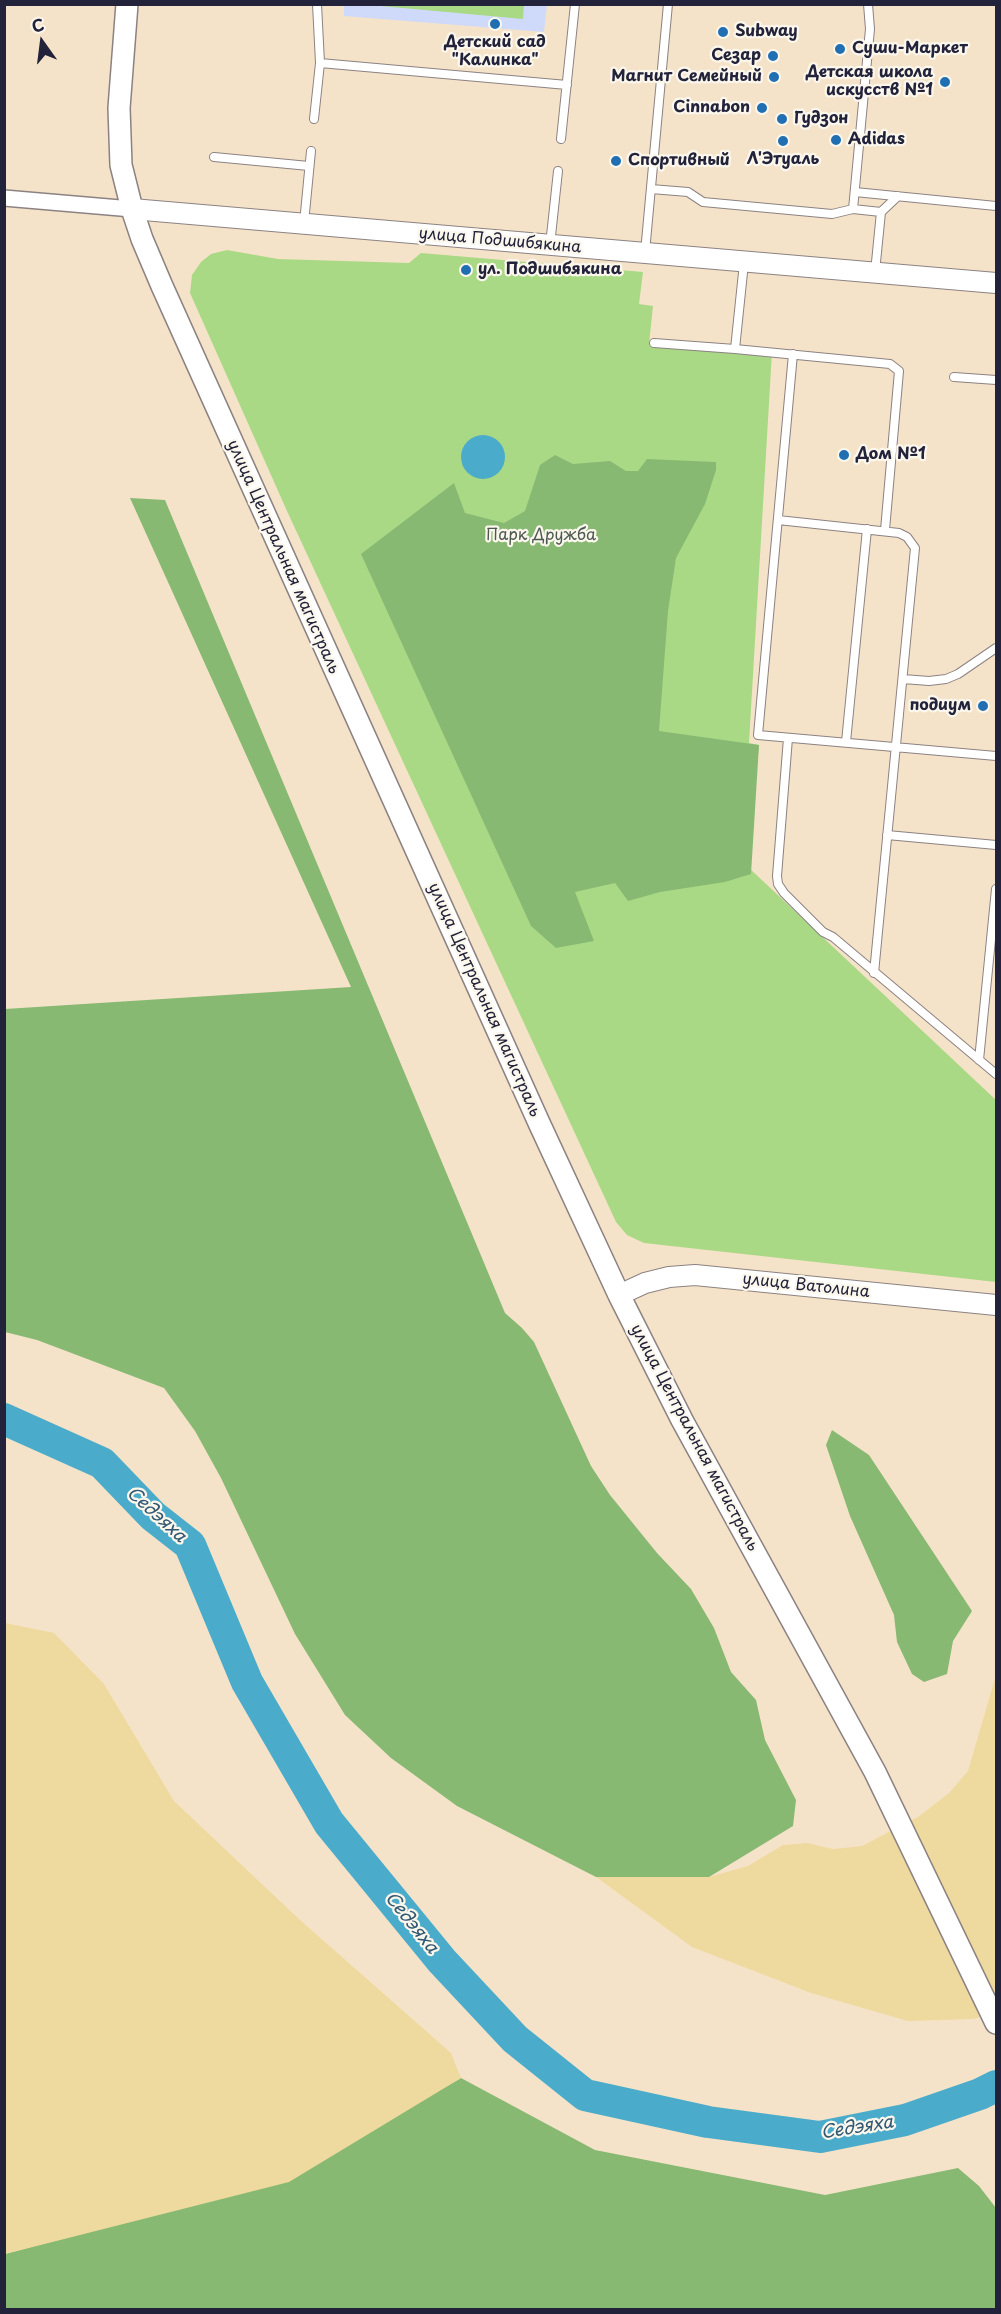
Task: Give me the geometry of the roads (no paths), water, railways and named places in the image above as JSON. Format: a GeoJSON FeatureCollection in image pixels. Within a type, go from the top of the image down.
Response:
{"type":"FeatureCollection","features":[{"type":"Feature","properties":{"kind":"main road","name":"улица Центральная магистраль"},"geometry":{"type":"LineString","coordinates":[[127,4],[119,108],[119,146],[121,165],[132,209],[146,249],[197,367],[619,1295],[682,1420],[875,1772],[996,2023]]}},
{"type":"Feature","properties":{"kind":"street","name":"улица Подшибякина"},"geometry":{"type":"LineString","coordinates":[[4,198],[996,282]]}},
{"type":"Feature","properties":{"kind":"street","name":"улица Ватолина"},"geometry":{"type":"LineString","coordinates":[[619,1295],[653,1281],[695,1275],[996,1305]]}},
{"type":"Feature","properties":{"kind":"lane"},"geometry":{"type":"LineString","coordinates":[[314,119],[320,63],[317,4]]}},
{"type":"Feature","properties":{"kind":"lane"},"geometry":{"type":"LineString","coordinates":[[561,139],[575,4]]}},
{"type":"Feature","properties":{"kind":"lane"},"geometry":{"type":"LineString","coordinates":[[645,253],[668,4]]}},
{"type":"Feature","properties":{"kind":"lane"},"geometry":{"type":"LineString","coordinates":[[853,209],[870,29],[868,4]]}},
{"type":"Feature","properties":{"kind":"lane"},"geometry":{"type":"LineString","coordinates":[[320,63],[567,85]]}},
{"type":"Feature","properties":{"kind":"lane"},"geometry":{"type":"LineString","coordinates":[[303,224],[311,151]]}},
{"type":"Feature","properties":{"kind":"lane"},"geometry":{"type":"LineString","coordinates":[[214,157],[309,166]]}},
{"type":"Feature","properties":{"kind":"lane"},"geometry":{"type":"LineString","coordinates":[[550,245],[558,171]]}},
{"type":"Feature","properties":{"kind":"lane"},"geometry":{"type":"LineString","coordinates":[[651,189],[688,192],[703,202],[715,204],[832,214],[853,209],[881,212]]}},
{"type":"Feature","properties":{"kind":"lane"},"geometry":{"type":"LineString","coordinates":[[855,192],[996,206]]}},
{"type":"Feature","properties":{"kind":"lane"},"geometry":{"type":"LineString","coordinates":[[875,273],[881,212],[898,196]]}},
{"type":"Feature","properties":{"kind":"lane"},"geometry":{"type":"LineString","coordinates":[[735,349],[744,261]]}},
{"type":"Feature","properties":{"kind":"lane"},"geometry":{"type":"LineString","coordinates":[[654,343],[890,364],[899,371],[885,531]]}},
{"type":"Feature","properties":{"kind":"lane"},"geometry":{"type":"LineString","coordinates":[[794,354],[758,735],[996,756]]}},
{"type":"Feature","properties":{"kind":"lane"},"geometry":{"type":"LineString","coordinates":[[954,377],[996,380]]}},
{"type":"Feature","properties":{"kind":"lane"},"geometry":{"type":"LineString","coordinates":[[778,520],[899,533],[912,542],[916,554],[874,973]]}},
{"type":"Feature","properties":{"kind":"lane"},"geometry":{"type":"LineString","coordinates":[[846,742],[867,529]]}},
{"type":"Feature","properties":{"kind":"lane"},"geometry":{"type":"LineString","coordinates":[[903,679],[929,681],[946,679],[958,674],[996,648]]}},
{"type":"Feature","properties":{"kind":"lane"},"geometry":{"type":"LineString","coordinates":[[788,738],[778,884],[823,932],[833,937],[996,1074]]}},
{"type":"Feature","properties":{"kind":"lane"},"geometry":{"type":"LineString","coordinates":[[887,835],[996,845]]}},
{"type":"Feature","properties":{"kind":"lane"},"geometry":{"type":"LineString","coordinates":[[979,1060],[995,921],[996,889]]}},
{"type":"Feature","properties":{"kind":"water"},"geometry":{"type":"Polygon","coordinates":[[[483,435],[499,441],[505,457],[499,473],[483,479],[467,473],[461,457],[467,441],[483,435]]]}},
{"type":"Feature","properties":{"kind":"waterway","name":"Седэяха"},"geometry":{"type":"LineString","coordinates":[[4,1419],[102,1463],[153,1516],[190,1545],[247,1682],[329,1823],[442,1961],[515,2039],[585,2095],[708,2122],[820,2137],[905,2120],[980,2094],[996,2086]]}},
{"type":"Feature","properties":{"kind":"place","name":"Детский сад \"Калинка\""},"geometry":{"type":"Point","coordinates":[495,24]}},
{"type":"Feature","properties":{"kind":"place","name":"Subway"},"geometry":{"type":"Point","coordinates":[723,32]}},
{"type":"Feature","properties":{"kind":"place","name":"Суши-Маркет"},"geometry":{"type":"Point","coordinates":[840,49]}},
{"type":"Feature","properties":{"kind":"place","name":"Сезар"},"geometry":{"type":"Point","coordinates":[773,56]}},
{"type":"Feature","properties":{"kind":"place","name":"Магнит Семейный"},"geometry":{"type":"Point","coordinates":[774,77]}},
{"type":"Feature","properties":{"kind":"place","name":"Детская школа искусств №1"},"geometry":{"type":"Point","coordinates":[945,82]}},
{"type":"Feature","properties":{"kind":"place","name":"Cinnabon"},"geometry":{"type":"Point","coordinates":[762,108]}},
{"type":"Feature","properties":{"kind":"place","name":"Гудзон"},"geometry":{"type":"Point","coordinates":[782,119]}},
{"type":"Feature","properties":{"kind":"place","name":"Adidas"},"geometry":{"type":"Point","coordinates":[836,140]}},
{"type":"Feature","properties":{"kind":"place","name":"Л'Этуаль"},"geometry":{"type":"Point","coordinates":[783,141]}},
{"type":"Feature","properties":{"kind":"place","name":"Спортивный"},"geometry":{"type":"Point","coordinates":[616,161]}},
{"type":"Feature","properties":{"kind":"place","name":"ул. Подшибякина"},"geometry":{"type":"Point","coordinates":[466,270]}},
{"type":"Feature","properties":{"kind":"place","name":"Дом №1"},"geometry":{"type":"Point","coordinates":[844,455]}},
{"type":"Feature","properties":{"kind":"place","name":"подиум"},"geometry":{"type":"Point","coordinates":[983,706]}},
{"type":"Feature","properties":{"kind":"park label","name":"Парк Дружба"},"geometry":{"type":"Point","coordinates":[541,536]}}]}
